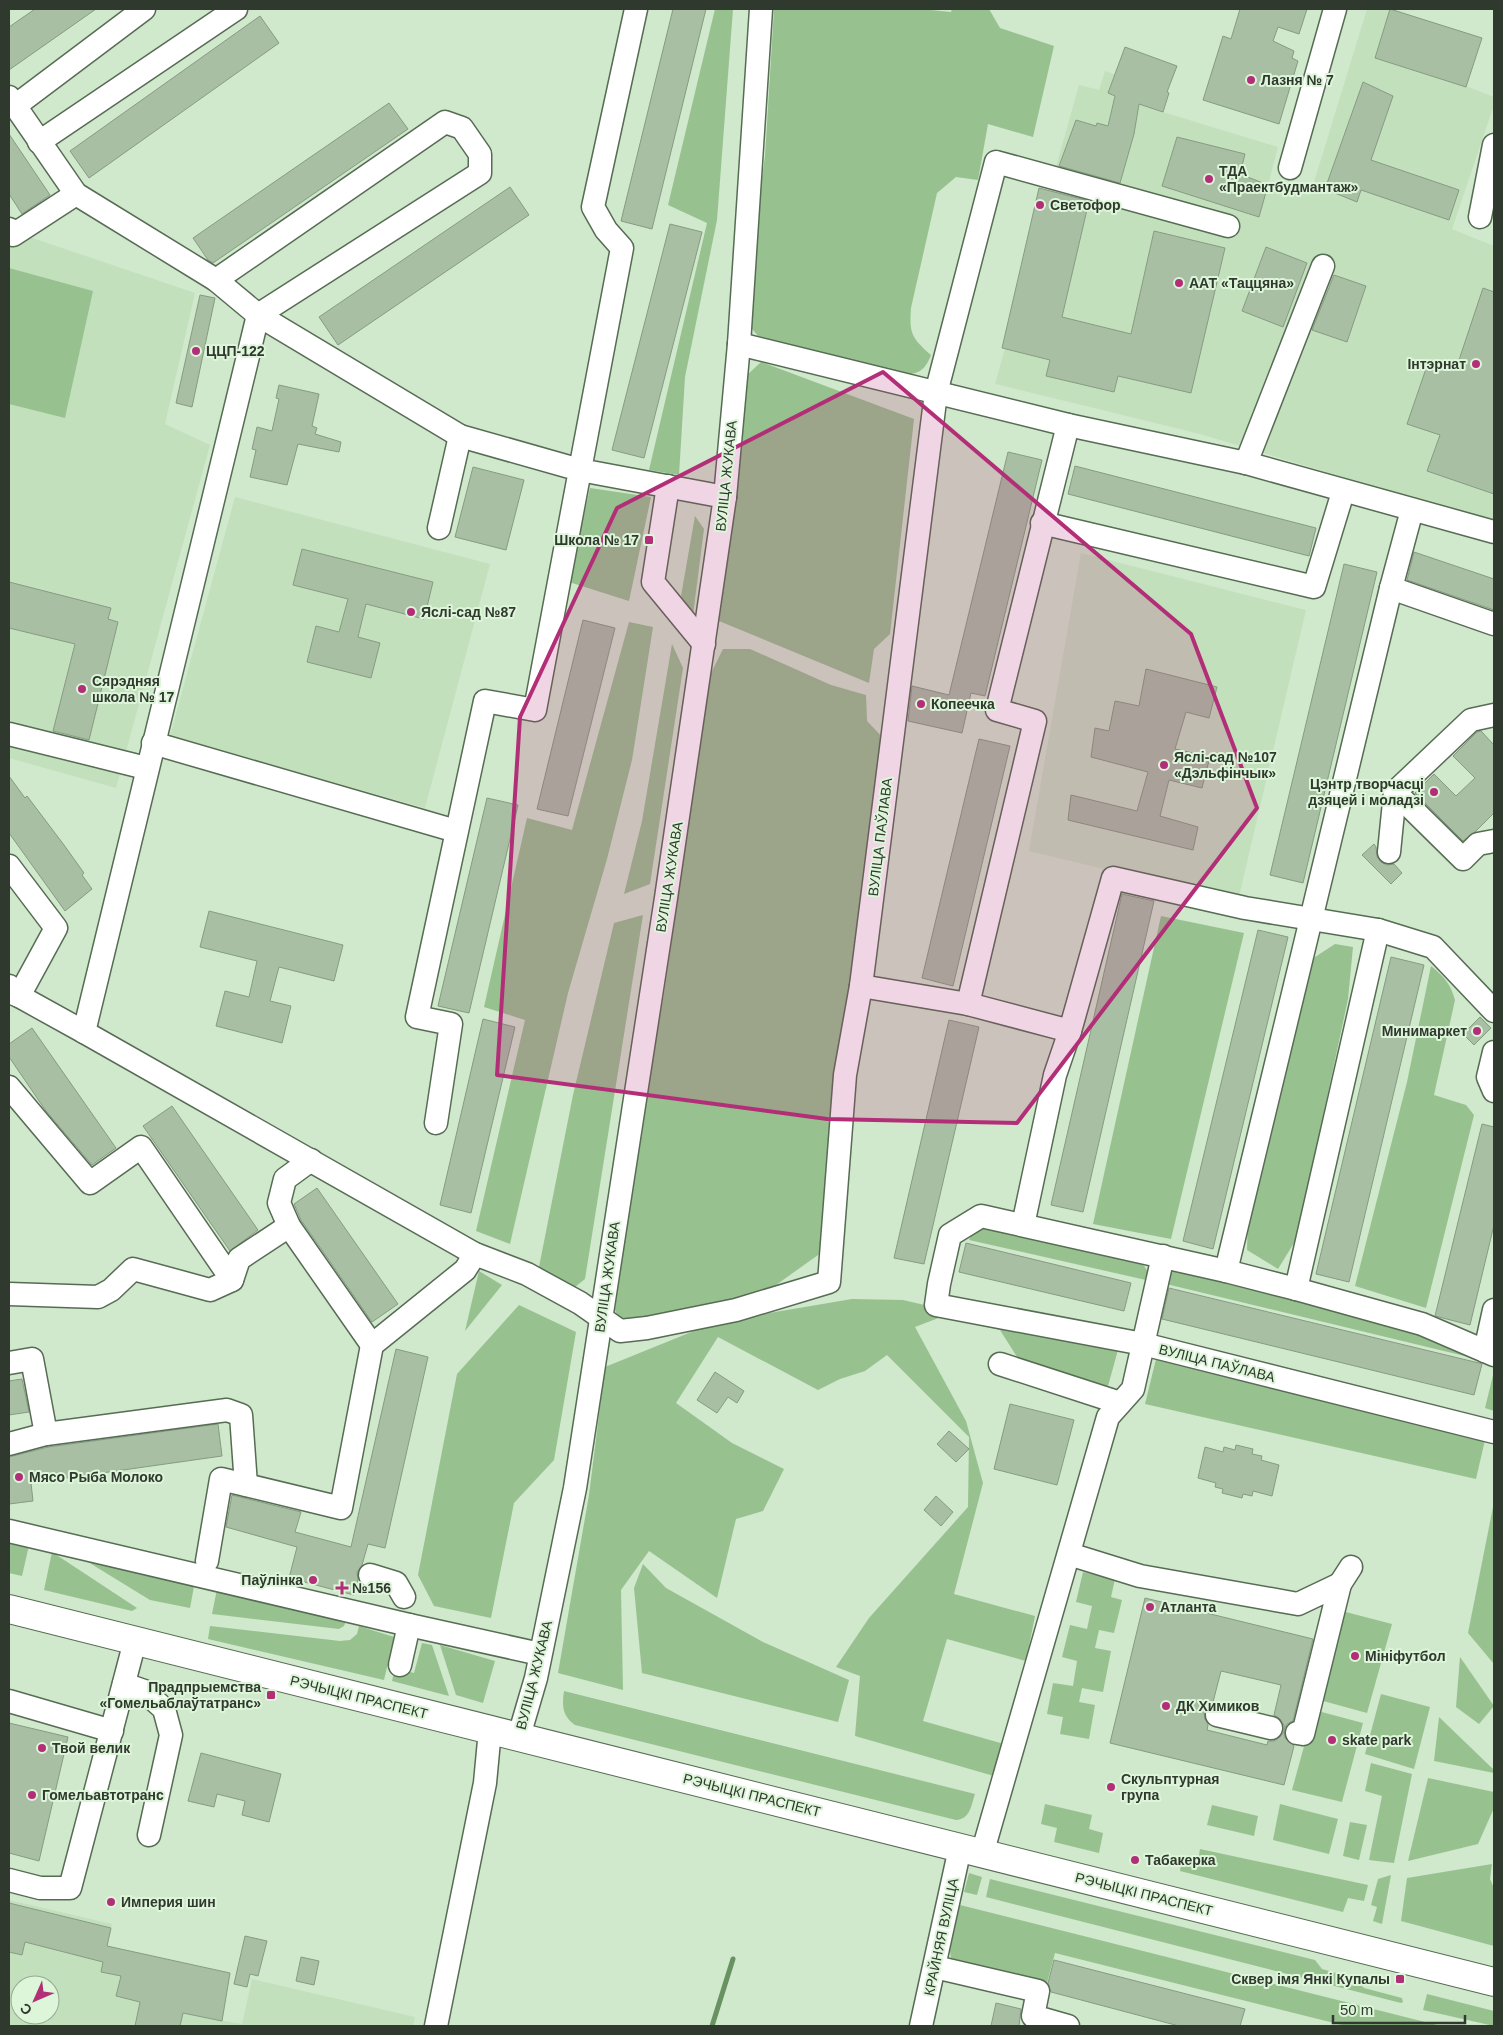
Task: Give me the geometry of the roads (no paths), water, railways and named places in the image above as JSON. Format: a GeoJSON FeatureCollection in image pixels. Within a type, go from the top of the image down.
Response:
{"type":"FeatureCollection","features":[{"type":"Feature","properties":{"kind":"main road","name":"РЭЧЫЦКІ ПРАСПЕКТ"},"geometry":{"type":"LineString","coordinates":[[9,1609],[1494,1982]]}},
{"type":"Feature","properties":{"kind":"street"},"geometry":{"type":"LineString","coordinates":[[144,9],[12,102],[76,194],[216,280],[258,316],[460,436],[580,470],[725,497]]}},
{"type":"Feature","properties":{"kind":"street"},"geometry":{"type":"LineString","coordinates":[[39,142],[236,9]]}},
{"type":"Feature","properties":{"kind":"street"},"geometry":{"type":"LineString","coordinates":[[436,1124],[451,1024],[418,1017],[485,701],[535,710],[622,248],[606,230],[593,207],[636,9]]}},
{"type":"Feature","properties":{"kind":"street","name":"ВУЛІЦА ЖУКАВА"},"geometry":{"type":"LineString","coordinates":[[519,1736],[536,1678],[575,1488],[668,889],[725,497],[739,344],[761,9]]}},
{"type":"Feature","properties":{"kind":"street"},"geometry":{"type":"LineString","coordinates":[[1290,168],[1335,9]]}},
{"type":"Feature","properties":{"kind":"street"},"geometry":{"type":"LineString","coordinates":[[84,1032],[152,743],[258,316],[480,173],[480,154],[462,128],[445,122],[216,280]]}},
{"type":"Feature","properties":{"kind":"street"},"geometry":{"type":"LineString","coordinates":[[1480,217],[1494,145]]}},
{"type":"Feature","properties":{"kind":"street","name":"ВУЛІЦА ПАЎЛАВА"},"geometry":{"type":"LineString","coordinates":[[601,1318],[620,1331],[647,1328],[736,1310],[829,1282],[845,1075],[861,986],[936,393],[996,162],[1228,226]]}},
{"type":"Feature","properties":{"kind":"street"},"geometry":{"type":"LineString","coordinates":[[9,229],[12,235],[76,194]]}},
{"type":"Feature","properties":{"kind":"street"},"geometry":{"type":"LineString","coordinates":[[1246,463],[1323,266]]}},
{"type":"Feature","properties":{"kind":"street"},"geometry":{"type":"LineString","coordinates":[[739,344],[1068,425],[1246,463],[1343,492],[1494,532]]}},
{"type":"Feature","properties":{"kind":"street"},"geometry":{"type":"LineString","coordinates":[[968,1004],[1034,721],[997,710],[1042,522],[1068,425]]}},
{"type":"Feature","properties":{"kind":"street"},"geometry":{"type":"LineString","coordinates":[[439,528],[460,436]]}},
{"type":"Feature","properties":{"kind":"street"},"geometry":{"type":"LineString","coordinates":[[668,486],[653,582],[704,644]]}},
{"type":"Feature","properties":{"kind":"street"},"geometry":{"type":"LineString","coordinates":[[1042,522],[1314,587],[1343,492]]}},
{"type":"Feature","properties":{"kind":"street"},"geometry":{"type":"LineString","coordinates":[[1226,1271],[1391,588],[1412,510]]}},
{"type":"Feature","properties":{"kind":"street"},"geometry":{"type":"LineString","coordinates":[[1391,588],[1494,624]]}},
{"type":"Feature","properties":{"kind":"street"},"geometry":{"type":"LineString","coordinates":[[1389,852],[1395,792],[1471,720],[1494,715]]}},
{"type":"Feature","properties":{"kind":"street"},"geometry":{"type":"LineString","coordinates":[[9,734],[146,768]]}},
{"type":"Feature","properties":{"kind":"street"},"geometry":{"type":"LineString","coordinates":[[152,743],[456,831]]}},
{"type":"Feature","properties":{"kind":"street"},"geometry":{"type":"LineString","coordinates":[[1395,792],[1463,859],[1486,843],[1494,860]]}},
{"type":"Feature","properties":{"kind":"street"},"geometry":{"type":"LineString","coordinates":[[9,866],[56,928],[12,991],[475,1254],[527,1274],[580,1303],[601,1318]]}},
{"type":"Feature","properties":{"kind":"street"},"geometry":{"type":"LineString","coordinates":[[1494,1011],[1433,947],[1378,930],[1245,908],[1113,878],[1070,1031],[1055,1075],[1023,1225],[1226,1271],[1296,1289],[1422,1324],[1489,1353],[1494,1310]]}},
{"type":"Feature","properties":{"kind":"street"},"geometry":{"type":"LineString","coordinates":[[1296,1289],[1378,930]]}},
{"type":"Feature","properties":{"kind":"street"},"geometry":{"type":"LineString","coordinates":[[861,986],[968,1004],[1070,1031]]}},
{"type":"Feature","properties":{"kind":"street"},"geometry":{"type":"LineString","coordinates":[[1494,1052],[1488,1077],[1494,1091]]}},
{"type":"Feature","properties":{"kind":"street"},"geometry":{"type":"LineString","coordinates":[[9,1087],[90,1184],[141,1147],[232,1280]]}},
{"type":"Feature","properties":{"kind":"street"},"geometry":{"type":"LineString","coordinates":[[312,1160],[285,1179],[279,1203],[289,1226],[372,1345]]}},
{"type":"Feature","properties":{"kind":"street","name":"ВУЛІЦА ПАЎЛАВА"},"geometry":{"type":"LineString","coordinates":[[1023,1225],[981,1216],[950,1235],[936,1305],[1143,1344],[1494,1432]]}},
{"type":"Feature","properties":{"kind":"street"},"geometry":{"type":"LineString","coordinates":[[9,1294],[98,1297],[111,1290],[133,1269],[210,1290],[232,1280],[239,1259],[289,1226]]}},
{"type":"Feature","properties":{"kind":"street"},"geometry":{"type":"LineString","coordinates":[[207,1561],[221,1479],[341,1508],[372,1345],[465,1270],[475,1254]]}},
{"type":"Feature","properties":{"kind":"street","name":"КРАЙНЯЯ ВУЛІЦА"},"geometry":{"type":"LineString","coordinates":[[921,2026],[935,1967],[971,1851],[1069,1554],[1108,1418],[1133,1389],[1162,1256]]}},
{"type":"Feature","properties":{"kind":"street"},"geometry":{"type":"LineString","coordinates":[[9,1363],[32,1359],[46,1434]]}},
{"type":"Feature","properties":{"kind":"street"},"geometry":{"type":"LineString","coordinates":[[1000,1364],[1120,1403]]}},
{"type":"Feature","properties":{"kind":"street"},"geometry":{"type":"LineString","coordinates":[[9,1444],[46,1434],[227,1410],[241,1415],[246,1484]]}},
{"type":"Feature","properties":{"kind":"street"},"geometry":{"type":"LineString","coordinates":[[9,1531],[540,1654]]}},
{"type":"Feature","properties":{"kind":"street"},"geometry":{"type":"LineString","coordinates":[[1069,1554],[1140,1576],[1298,1604],[1345,1576],[1303,1734],[1297,1733]]}},
{"type":"Feature","properties":{"kind":"street"},"geometry":{"type":"LineString","coordinates":[[370,1575],[396,1582],[404,1597]]}},
{"type":"Feature","properties":{"kind":"street"},"geometry":{"type":"LineString","coordinates":[[400,1665],[409,1625]]}},
{"type":"Feature","properties":{"kind":"street"},"geometry":{"type":"LineString","coordinates":[[9,1880],[40,1888],[70,1888],[135,1641]]}},
{"type":"Feature","properties":{"kind":"street"},"geometry":{"type":"LineString","coordinates":[[124,1684],[144,1691],[164,1709],[171,1735],[149,1836]]}},
{"type":"Feature","properties":{"kind":"street"},"geometry":{"type":"LineString","coordinates":[[9,1701],[112,1731]]}},
{"type":"Feature","properties":{"kind":"street"},"geometry":{"type":"LineString","coordinates":[[1217,1715],[1271,1728]]}},
{"type":"Feature","properties":{"kind":"street"},"geometry":{"type":"LineString","coordinates":[[436,2026],[485,1783],[490,1730]]}},
{"type":"Feature","properties":{"kind":"street"},"geometry":{"type":"LineString","coordinates":[[935,1967],[1038,1991],[1032,2021],[1068,2026]]}},
{"type":"Feature","properties":{"kind":"waterway"},"geometry":{"type":"LineString","coordinates":[[712,2026],[733,1959]]}},
{"type":"Feature","properties":{"kind":"place","name":"Лазня № 7"},"geometry":{"type":"Point","coordinates":[1251,80]}},
{"type":"Feature","properties":{"kind":"place","name":"ТДА «Праектбудмантаж»"},"geometry":{"type":"Point","coordinates":[1209,179]}},
{"type":"Feature","properties":{"kind":"place","name":"Светофор"},"geometry":{"type":"Point","coordinates":[1040,205]}},
{"type":"Feature","properties":{"kind":"place","name":"ААТ «Таццяна»"},"geometry":{"type":"Point","coordinates":[1179,283]}},
{"type":"Feature","properties":{"kind":"place","name":"ЦЦП-122"},"geometry":{"type":"Point","coordinates":[196,351]}},
{"type":"Feature","properties":{"kind":"place","name":"Інтэрнат"},"geometry":{"type":"Point","coordinates":[1476,364]}},
{"type":"Feature","properties":{"kind":"place","name":"Школа № 17"},"geometry":{"type":"Point","coordinates":[649,540]}},
{"type":"Feature","properties":{"kind":"place","name":"Яслі-сад №87"},"geometry":{"type":"Point","coordinates":[411,612]}},
{"type":"Feature","properties":{"kind":"place","name":"Сярэдняя школа № 17"},"geometry":{"type":"Point","coordinates":[82,689]}},
{"type":"Feature","properties":{"kind":"place","name":"Копеечка"},"geometry":{"type":"Point","coordinates":[921,704]}},
{"type":"Feature","properties":{"kind":"place","name":"Яслі-сад №107 «Дэльфінчык»"},"geometry":{"type":"Point","coordinates":[1164,765]}},
{"type":"Feature","properties":{"kind":"place","name":"Цэнтр творчасці дзяцей і моладзі"},"geometry":{"type":"Point","coordinates":[1434,792]}},
{"type":"Feature","properties":{"kind":"place","name":"Минимаркет"},"geometry":{"type":"Point","coordinates":[1477,1031]}},
{"type":"Feature","properties":{"kind":"place","name":"Мясо Рыба Молоко"},"geometry":{"type":"Point","coordinates":[19,1477]}},
{"type":"Feature","properties":{"kind":"place","name":"Паўлінка"},"geometry":{"type":"Point","coordinates":[313,1580]}},
{"type":"Feature","properties":{"kind":"place","name":"№156"},"geometry":{"type":"Point","coordinates":[342,1588]}},
{"type":"Feature","properties":{"kind":"place","name":"Атланта"},"geometry":{"type":"Point","coordinates":[1150,1607]}},
{"type":"Feature","properties":{"kind":"place","name":"Мініфутбол"},"geometry":{"type":"Point","coordinates":[1355,1656]}},
{"type":"Feature","properties":{"kind":"place","name":"Прадпрыемства «Гомельаблаўтатранс»"},"geometry":{"type":"Point","coordinates":[271,1695]}},
{"type":"Feature","properties":{"kind":"place","name":"ДК Химиков"},"geometry":{"type":"Point","coordinates":[1166,1706]}},
{"type":"Feature","properties":{"kind":"place","name":"skate park"},"geometry":{"type":"Point","coordinates":[1332,1740]}},
{"type":"Feature","properties":{"kind":"place","name":"Твой велик"},"geometry":{"type":"Point","coordinates":[42,1748]}},
{"type":"Feature","properties":{"kind":"place","name":"Скульптурная група"},"geometry":{"type":"Point","coordinates":[1111,1787]}},
{"type":"Feature","properties":{"kind":"place","name":"Гомельавтотранс"},"geometry":{"type":"Point","coordinates":[32,1795]}},
{"type":"Feature","properties":{"kind":"place","name":"Табакерка"},"geometry":{"type":"Point","coordinates":[1135,1860]}},
{"type":"Feature","properties":{"kind":"place","name":"Империя шин"},"geometry":{"type":"Point","coordinates":[111,1902]}},
{"type":"Feature","properties":{"kind":"place","name":"Сквер імя Янкі Купалы"},"geometry":{"type":"Point","coordinates":[1400,1979]}}]}
